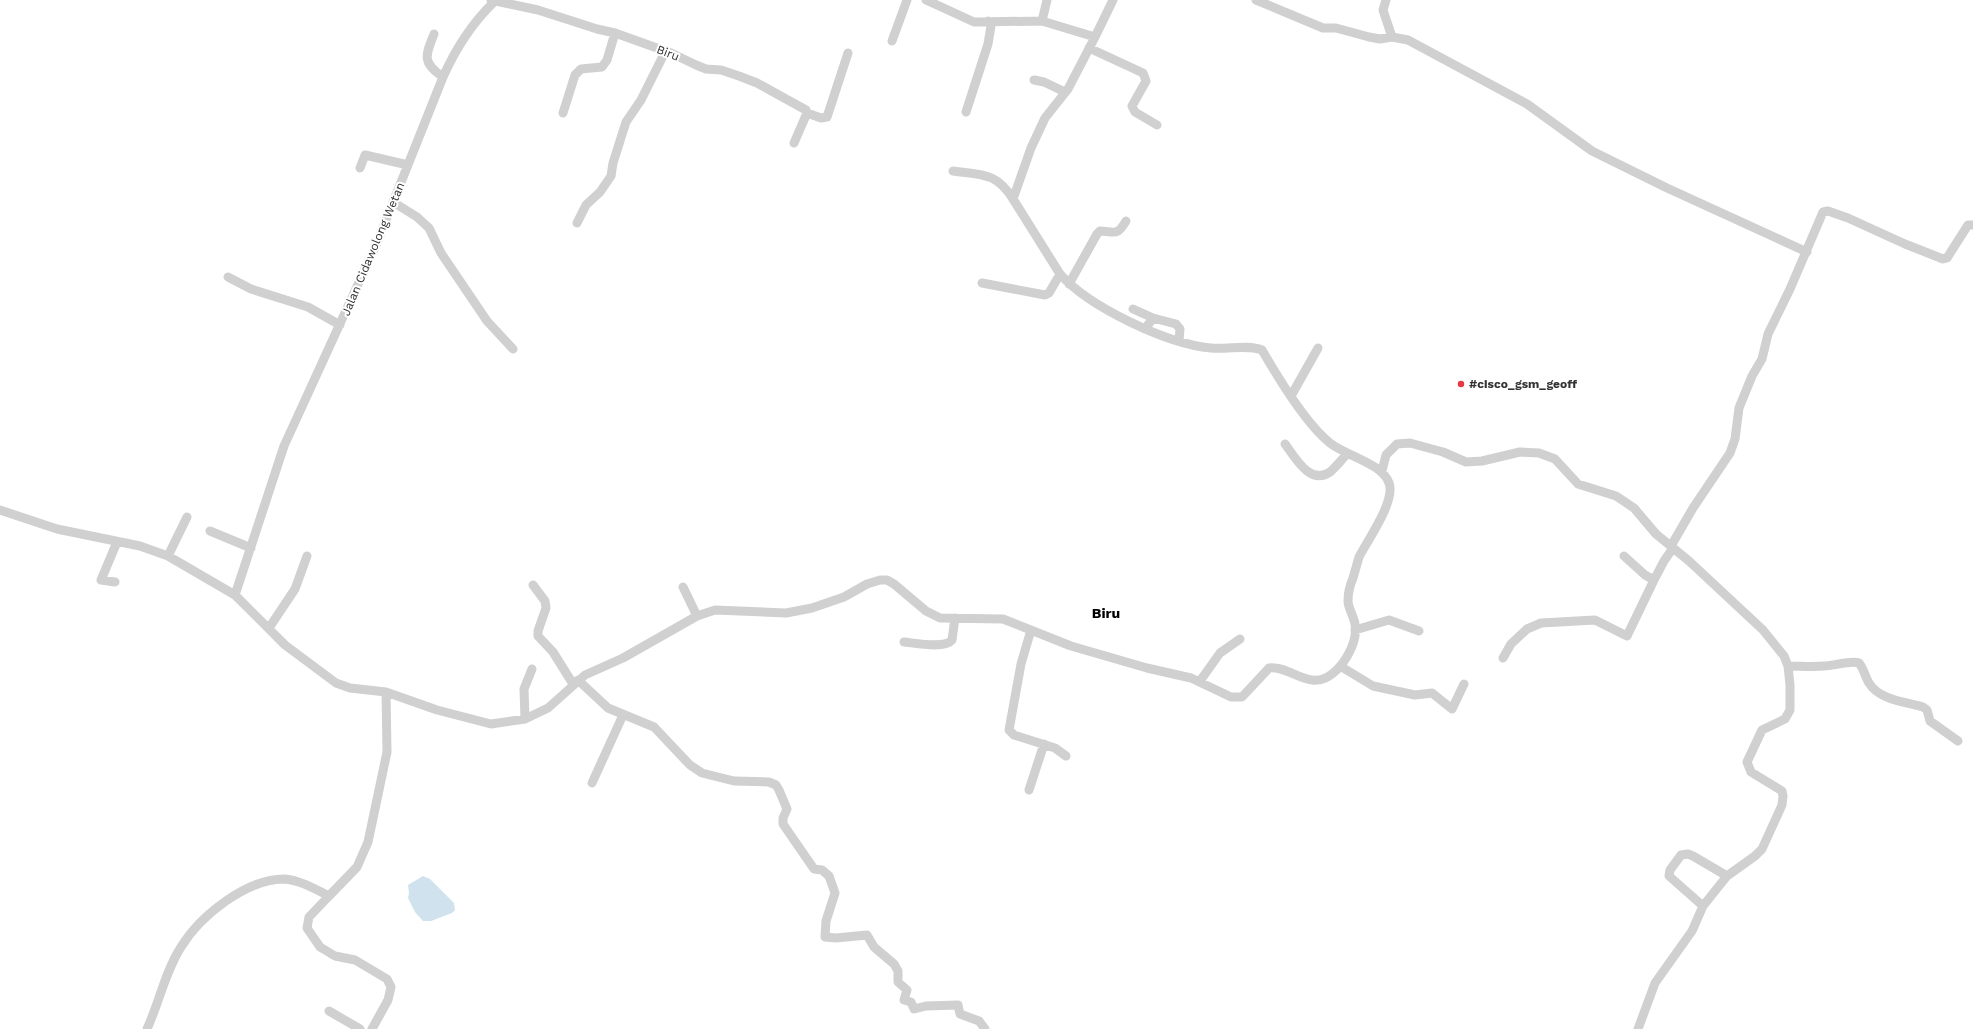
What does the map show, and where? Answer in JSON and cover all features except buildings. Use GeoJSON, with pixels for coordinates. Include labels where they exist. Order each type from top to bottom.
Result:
{"type":"FeatureCollection","features":[{"type":"Feature","properties":{"kind":"street"},"geometry":{"type":"LineString","coordinates":[[892,41],[907,0]]}},
{"type":"Feature","properties":{"kind":"street"},"geometry":{"type":"LineString","coordinates":[[926,0],[974,22],[1042,21],[1095,37]]}},
{"type":"Feature","properties":{"kind":"street"},"geometry":{"type":"LineString","coordinates":[[1042,21],[1047,0]]}},
{"type":"Feature","properties":{"kind":"street"},"geometry":{"type":"LineString","coordinates":[[1013,199],[1031,148],[1045,118],[1065,92],[1114,0]]}},
{"type":"Feature","properties":{"kind":"street"},"geometry":{"type":"LineString","coordinates":[[1256,0],[1323,28],[1336,28],[1376,38],[1392,37],[1408,40],[1526,104],[1592,151],[1667,188],[1806,252]]}},
{"type":"Feature","properties":{"kind":"street"},"geometry":{"type":"LineString","coordinates":[[1386,0],[1383,10],[1392,37]]}},
{"type":"Feature","properties":{"kind":"street","name":"Biru"},"geometry":{"type":"LineString","coordinates":[[492,1],[517,3],[597,29],[615,33],[696,65],[721,70],[757,83],[804,108],[806,113]]}},
{"type":"Feature","properties":{"kind":"street","name":"Jalan Cidawolong Wetan"},"geometry":{"type":"LineString","coordinates":[[251,548],[284,446],[376,245],[454,51],[492,1]]}},
{"type":"Feature","properties":{"kind":"street"},"geometry":{"type":"LineString","coordinates":[[966,112],[990,40],[991,26],[988,21]]}},
{"type":"Feature","properties":{"kind":"street"},"geometry":{"type":"LineString","coordinates":[[563,113],[575,75],[580,69],[602,67],[607,60],[615,33]]}},
{"type":"Feature","properties":{"kind":"street"},"geometry":{"type":"LineString","coordinates":[[434,34],[427,60],[430,67],[443,77]]}},
{"type":"Feature","properties":{"kind":"street"},"geometry":{"type":"LineString","coordinates":[[1089,48],[1143,73],[1146,81],[1132,106],[1135,112],[1157,125]]}},
{"type":"Feature","properties":{"kind":"street"},"geometry":{"type":"LineString","coordinates":[[576,223],[586,206],[600,192],[611,176],[613,163],[626,122],[641,100],[665,52]]}},
{"type":"Feature","properties":{"kind":"street"},"geometry":{"type":"LineString","coordinates":[[794,143],[806,113],[821,118],[828,117],[848,53]]}},
{"type":"Feature","properties":{"kind":"street"},"geometry":{"type":"LineString","coordinates":[[1034,80],[1044,82],[1065,92]]}},
{"type":"Feature","properties":{"kind":"street"},"geometry":{"type":"LineString","coordinates":[[360,168],[365,155],[408,165]]}},
{"type":"Feature","properties":{"kind":"street"},"geometry":{"type":"LineString","coordinates":[[0,510],[57,530],[140,546],[168,556],[236,595],[285,645],[336,683],[350,688],[386,692],[437,710],[491,724],[524,718],[548,708],[575,682],[585,675],[623,658],[697,616],[715,610],[761,613],[795,611],[812,608],[844,597],[867,584],[887,580],[932,615],[940,618],[997,617],[1078,648],[1147,668],[1200,681],[1231,698],[1242,697],[1269,668],[1281,669],[1306,680],[1316,680],[1330,676],[1340,666],[1351,647],[1355,630],[1347,603],[1349,588],[1360,557],[1377,527],[1388,497],[1390,484],[1382,471],[1337,448],[1324,438],[1291,396],[1260,349],[1211,348],[1179,340],[1129,323],[1069,284],[1060,274],[1005,187],[996,180],[982,175],[953,171]]}},
{"type":"Feature","properties":{"kind":"street"},"geometry":{"type":"LineString","coordinates":[[393,202],[417,217],[430,228],[441,253],[487,321],[513,349]]}},
{"type":"Feature","properties":{"kind":"street"},"geometry":{"type":"LineString","coordinates":[[1504,658],[1511,644],[1527,629],[1546,622],[1594,620],[1628,636],[1654,580],[1693,508],[1730,453],[1735,439],[1739,408],[1752,376],[1762,359],[1768,334],[1806,252],[1821,214],[1825,211],[1848,218],[1905,244],[1943,259],[1947,258],[1968,225],[1973,225]]}},
{"type":"Feature","properties":{"kind":"street"},"geometry":{"type":"LineString","coordinates":[[1069,284],[1097,234],[1100,231],[1118,232],[1126,221]]}},
{"type":"Feature","properties":{"kind":"street"},"geometry":{"type":"LineString","coordinates":[[982,283],[1046,295],[1049,293],[1060,274]]}},
{"type":"Feature","properties":{"kind":"street"},"geometry":{"type":"LineString","coordinates":[[228,277],[251,289],[308,308],[340,325]]}},
{"type":"Feature","properties":{"kind":"street"},"geometry":{"type":"LineString","coordinates":[[1133,308],[1153,318],[1179,326],[1179,340]]}},
{"type":"Feature","properties":{"kind":"street"},"geometry":{"type":"LineString","coordinates":[[1145,329],[1153,318]]}},
{"type":"Feature","properties":{"kind":"street"},"geometry":{"type":"LineString","coordinates":[[1291,396],[1318,348]]}},
{"type":"Feature","properties":{"kind":"street"},"geometry":{"type":"LineString","coordinates":[[1382,471],[1386,455],[1397,444],[1410,443],[1443,452],[1466,462],[1482,461],[1520,452],[1539,452],[1555,459],[1578,484],[1616,496],[1634,508],[1656,534],[1763,630],[1777,645],[1784,656],[1788,666],[1791,702],[1788,715],[1782,721],[1762,730],[1747,762],[1751,772],[1782,791],[1782,805],[1762,849],[1727,876],[1702,906],[1692,932],[1655,983],[1638,1029]]}},
{"type":"Feature","properties":{"kind":"street"},"geometry":{"type":"LineString","coordinates":[[1285,444],[1302,468],[1315,475],[1329,472],[1348,454]]}},
{"type":"Feature","properties":{"kind":"street"},"geometry":{"type":"LineString","coordinates":[[168,556],[187,517]]}},
{"type":"Feature","properties":{"kind":"street"},"geometry":{"type":"LineString","coordinates":[[210,531],[251,548],[236,595]]}},
{"type":"Feature","properties":{"kind":"street"},"geometry":{"type":"LineString","coordinates":[[115,582],[101,580],[117,542]]}},
{"type":"Feature","properties":{"kind":"street"},"geometry":{"type":"LineString","coordinates":[[269,628],[295,589],[307,556]]}},
{"type":"Feature","properties":{"kind":"street"},"geometry":{"type":"LineString","coordinates":[[1624,556],[1645,575],[1654,580]]}},
{"type":"Feature","properties":{"kind":"street"},"geometry":{"type":"LineString","coordinates":[[533,585],[546,601],[546,608],[538,631],[538,636],[553,652],[575,682],[608,708],[654,727],[690,765],[702,773],[734,780],[770,782],[776,785],[786,809],[783,824],[814,869],[822,870],[828,876],[835,893],[826,921],[825,937],[836,938],[867,935],[870,943],[894,964],[898,972],[898,982],[907,990],[904,1000],[911,1002],[914,1009],[926,1006],[958,1005],[960,1014],[979,1021],[985,1029]]}},
{"type":"Feature","properties":{"kind":"street"},"geometry":{"type":"LineString","coordinates":[[683,587],[697,616]]}},
{"type":"Feature","properties":{"kind":"street"},"geometry":{"type":"LineString","coordinates":[[904,642],[941,645],[949,643],[952,640],[955,618]]}},
{"type":"Feature","properties":{"kind":"street"},"geometry":{"type":"LineString","coordinates":[[1355,630],[1389,620],[1419,631]]}},
{"type":"Feature","properties":{"kind":"street"},"geometry":{"type":"LineString","coordinates":[[1031,630],[1021,664],[1009,728],[1014,735],[1055,748],[1066,756]]}},
{"type":"Feature","properties":{"kind":"street"},"geometry":{"type":"LineString","coordinates":[[1200,681],[1220,654],[1240,639]]}},
{"type":"Feature","properties":{"kind":"street"},"geometry":{"type":"LineString","coordinates":[[1788,666],[1822,667],[1842,665],[1853,662],[1859,663],[1869,684],[1877,692],[1884,696],[1923,706],[1927,710],[1930,721],[1958,741]]}},
{"type":"Feature","properties":{"kind":"street"},"geometry":{"type":"LineString","coordinates":[[1340,666],[1373,686],[1415,695],[1432,693],[1449,708],[1453,707],[1464,684]]}},
{"type":"Feature","properties":{"kind":"street"},"geometry":{"type":"LineString","coordinates":[[524,718],[524,689],[532,669]]}},
{"type":"Feature","properties":{"kind":"street"},"geometry":{"type":"LineString","coordinates":[[372,1029],[388,1000],[391,987],[387,979],[355,960],[328,952],[320,947],[307,928],[309,917],[357,867],[368,842],[387,752],[386,692]]}},
{"type":"Feature","properties":{"kind":"street"},"geometry":{"type":"LineString","coordinates":[[592,783],[623,714]]}},
{"type":"Feature","properties":{"kind":"street"},"geometry":{"type":"LineString","coordinates":[[1029,790],[1044,744]]}},
{"type":"Feature","properties":{"kind":"street"},"geometry":{"type":"LineString","coordinates":[[1702,906],[1669,876],[1670,870],[1682,855],[1688,854],[1693,856],[1727,876]]}},
{"type":"Feature","properties":{"kind":"street"},"geometry":{"type":"LineString","coordinates":[[147,1029],[180,948],[202,922],[222,904],[250,887],[267,881],[285,879],[301,882],[329,896]]}},
{"type":"Feature","properties":{"kind":"street"},"geometry":{"type":"LineString","coordinates":[[329,1011],[360,1029]]}},
{"type":"Feature","properties":{"kind":"water"},"geometry":{"type":"Polygon","coordinates":[[[423,876],[430,879],[454,903],[455,910],[452,913],[431,921],[423,921],[415,912],[408,898],[408,885],[423,876]]]}},
{"type":"Feature","properties":{"kind":"place","name":"#cisco_gsm_geoff"},"geometry":{"type":"Point","coordinates":[1461,384]}},
{"type":"Feature","properties":{"kind":"district","name":"Biru"},"geometry":{"type":"Point","coordinates":[1106,613]}}]}
